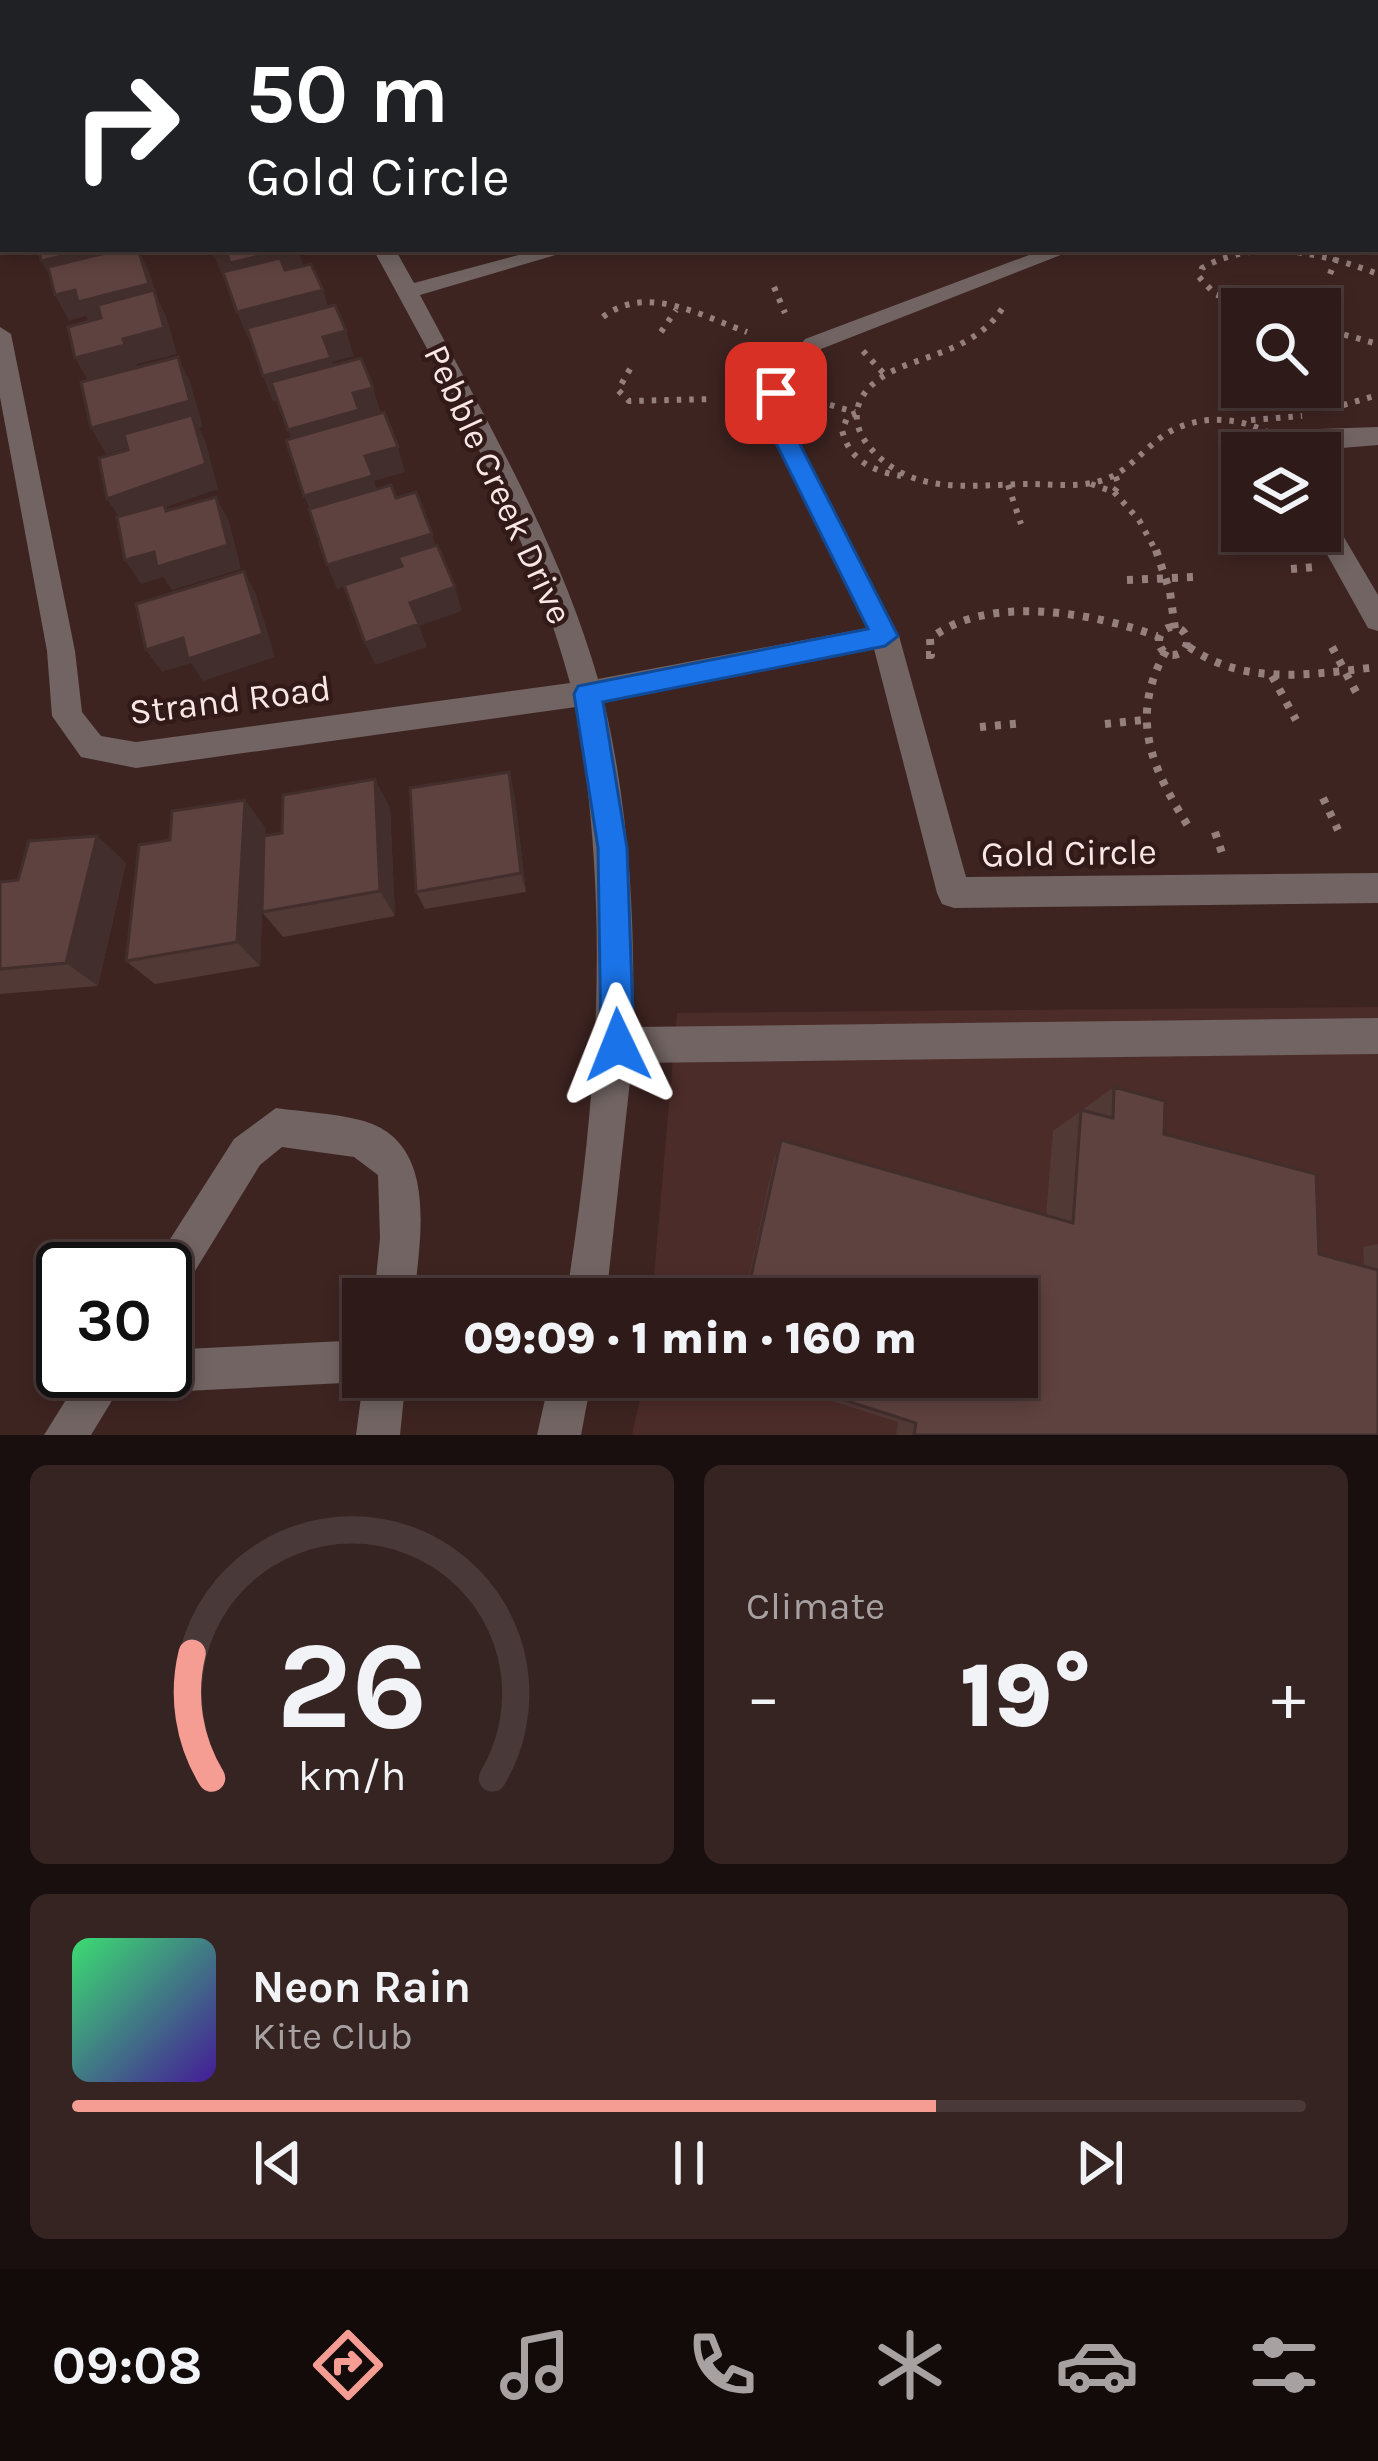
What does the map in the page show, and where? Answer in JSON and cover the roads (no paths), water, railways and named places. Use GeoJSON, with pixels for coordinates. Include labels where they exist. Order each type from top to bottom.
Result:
{"type":"FeatureCollection","features":[{"type":"Feature","properties":{"kind":"street","name":"Pebble Creek Drive"},"geometry":{"type":"LineString","coordinates":[[386,252],[539,554],[588,694],[612,848],[618,1045],[607,1170],[589,1278]]}},
{"type":"Feature","properties":{"kind":"street"},"geometry":{"type":"LineString","coordinates":[[407,292],[554,252]]}},
{"type":"Feature","properties":{"kind":"street","name":"Gold Circle"},"geometry":{"type":"LineString","coordinates":[[1057,252],[813,344],[778,389],[776,421],[885,636],[954,892],[1378,888]]}},
{"type":"Feature","properties":{"kind":"street","name":"Strand Road"},"geometry":{"type":"LineString","coordinates":[[0,334],[57,629],[67,716],[92,748],[136,755],[588,694]]}},
{"type":"Feature","properties":{"kind":"street"},"geometry":{"type":"LineString","coordinates":[[1341,437],[1378,436]]}},
{"type":"Feature","properties":{"kind":"street"},"geometry":{"type":"LineString","coordinates":[[1339,552],[1378,620]]}},
{"type":"Feature","properties":{"kind":"street"},"geometry":{"type":"LineString","coordinates":[[588,694],[885,636]]}},
{"type":"Feature","properties":{"kind":"street"},"geometry":{"type":"LineString","coordinates":[[618,1045],[1378,1036]]}},
{"type":"Feature","properties":{"kind":"street"},"geometry":{"type":"LineString","coordinates":[[190,1242],[248,1151],[276,1127],[362,1139],[397,1166],[400,1238],[396,1278]]}},
{"type":"Feature","properties":{"kind":"street"},"geometry":{"type":"LineString","coordinates":[[192,1369],[342,1362]]}},
{"type":"Feature","properties":{"kind":"street"},"geometry":{"type":"LineString","coordinates":[[66,1435],[91,1398]]}},
{"type":"Feature","properties":{"kind":"street"},"geometry":{"type":"LineString","coordinates":[[377,1435],[383,1398]]}},
{"type":"Feature","properties":{"kind":"street"},"geometry":{"type":"LineString","coordinates":[[559,1435],[567,1398]]}}]}
